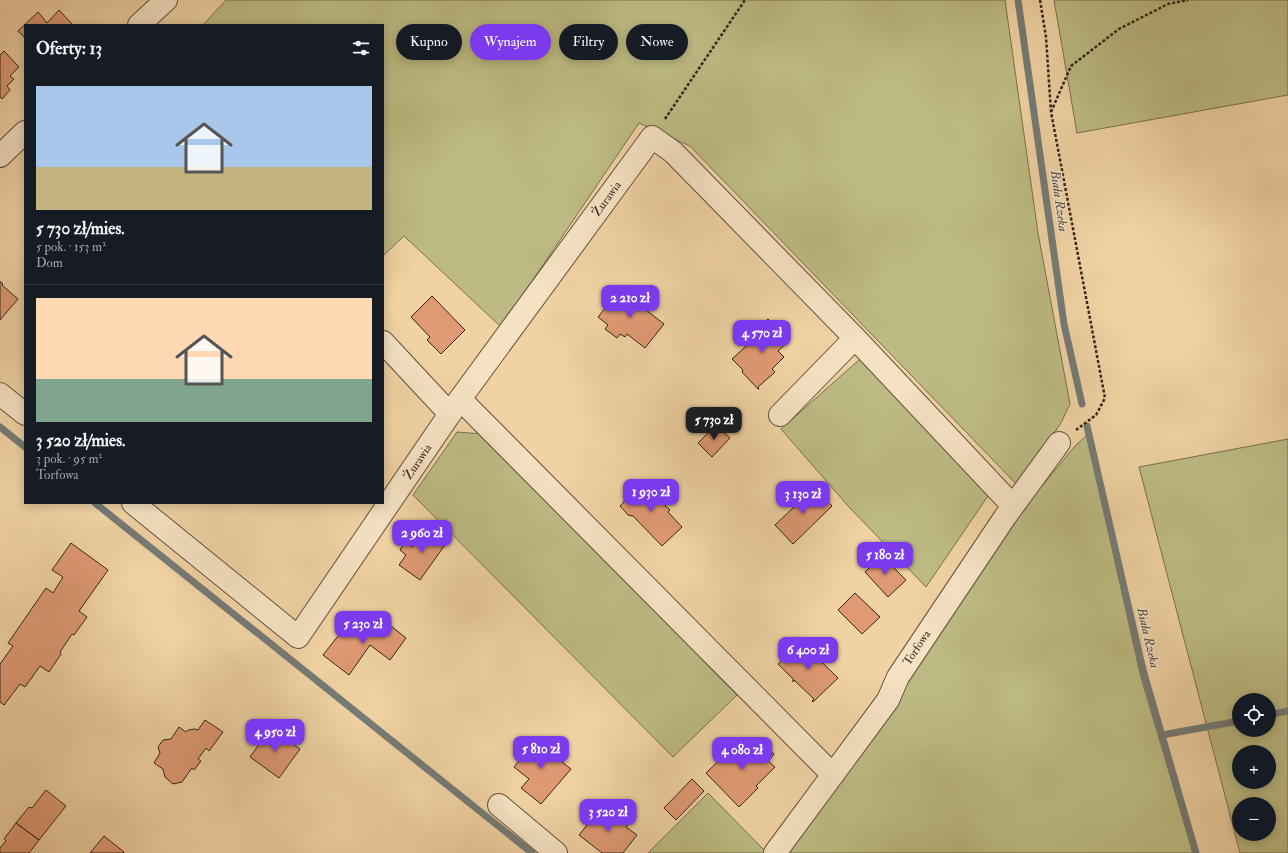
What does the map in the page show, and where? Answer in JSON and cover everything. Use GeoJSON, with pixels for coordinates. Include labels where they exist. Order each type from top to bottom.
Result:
{"type":"FeatureCollection","features":[{"type":"Feature","properties":{"kind":"street"},"geometry":{"type":"LineString","coordinates":[[140,24],[166,0]]}},
{"type":"Feature","properties":{"kind":"street"},"geometry":{"type":"LineString","coordinates":[[0,156],[24,133]]}},
{"type":"Feature","properties":{"kind":"street"},"geometry":{"type":"LineString","coordinates":[[652,138],[673,152],[855,338],[1013,506]]}},
{"type":"Feature","properties":{"kind":"street","name":"Żurawia"},"geometry":{"type":"LineString","coordinates":[[134,504],[298,637],[455,407],[652,138]]}},
{"type":"Feature","properties":{"kind":"street"},"geometry":{"type":"LineString","coordinates":[[780,415],[855,338]]}},
{"type":"Feature","properties":{"kind":"street"},"geometry":{"type":"LineString","coordinates":[[384,343],[455,407],[832,775]]}},
{"type":"Feature","properties":{"kind":"street"},"geometry":{"type":"LineString","coordinates":[[0,394],[24,413]]}},
{"type":"Feature","properties":{"kind":"street","name":"Torfowa"},"geometry":{"type":"LineString","coordinates":[[775,853],[888,700],[898,677],[1013,506],[1059,443]]}},
{"type":"Feature","properties":{"kind":"street"},"geometry":{"type":"LineString","coordinates":[[499,805],[556,853]]}},
{"type":"Feature","properties":{"kind":"path"},"geometry":{"type":"LineString","coordinates":[[652,138],[745,0]]}},
{"type":"Feature","properties":{"kind":"path"},"geometry":{"type":"LineString","coordinates":[[1040,0],[1046,37],[1051,112],[1105,398],[1096,415],[1059,443]]}},
{"type":"Feature","properties":{"kind":"path"},"geometry":{"type":"LineString","coordinates":[[1051,112],[1070,66],[1119,29],[1168,4],[1188,0]]}},
{"type":"Feature","properties":{"kind":"shaded area"},"geometry":{"type":"Polygon","coordinates":[[[226,0],[1005,0],[1038,233],[1070,404],[1061,423],[1018,486],[690,146],[639,123],[501,327],[404,236],[384,255],[384,24],[204,24],[226,0]]]}},
{"type":"Feature","properties":{"kind":"shaded area"},"geometry":{"type":"Polygon","coordinates":[[[1054,0],[1288,0],[1288,95],[1077,133],[1054,0]]]}},
{"type":"Feature","properties":{"kind":"shaded area"},"geometry":{"type":"Polygon","coordinates":[[[860,359],[990,493],[926,587],[849,507],[781,429],[860,359]]]}},
{"type":"Feature","properties":{"kind":"shaded area"},"geometry":{"type":"Polygon","coordinates":[[[457,432],[483,434],[737,695],[673,757],[413,495],[457,432]]]}},
{"type":"Feature","properties":{"kind":"shaded area"},"geometry":{"type":"Polygon","coordinates":[[[1087,435],[1140,674],[1193,853],[786,853],[1032,498],[1075,446],[1087,435]]]}},
{"type":"Feature","properties":{"kind":"shaded area"},"geometry":{"type":"Polygon","coordinates":[[[1288,439],[1288,853],[1240,853],[1237,841],[1276,841],[1276,797],[1232,797],[1232,822],[1139,467],[1288,439]]]}},
{"type":"Feature","properties":{"kind":"shaded area"},"geometry":{"type":"Polygon","coordinates":[[[708,793],[766,852],[765,853],[648,853],[708,793]]]}},
{"type":"Feature","properties":{"kind":"building"},"geometry":{"type":"Polygon","coordinates":[[[59,10],[72,24],[25,24],[38,12],[47,23],[59,10]]]}},
{"type":"Feature","properties":{"kind":"building"},"geometry":{"type":"Polygon","coordinates":[[[24,25],[24,37],[18,31],[24,25]]]}},
{"type":"Feature","properties":{"kind":"building"},"geometry":{"type":"Polygon","coordinates":[[[4,51],[19,67],[10,76],[14,79],[7,86],[10,90],[2,99],[0,97],[0,55],[4,51]]]}},
{"type":"Feature","properties":{"kind":"building"},"geometry":{"type":"Polygon","coordinates":[[[0,281],[3,284],[2,285],[18,299],[0,320],[0,281]]]}},
{"type":"Feature","properties":{"kind":"building"},"geometry":{"type":"Polygon","coordinates":[[[621,288],[647,307],[646,310],[664,324],[645,348],[627,334],[625,337],[620,334],[617,338],[605,329],[608,325],[598,317],[621,288]]]}},
{"type":"Feature","properties":{"kind":"building"},"geometry":{"type":"Polygon","coordinates":[[[432,296],[465,330],[441,354],[427,340],[430,337],[411,317],[432,296]]]}},
{"type":"Feature","properties":{"kind":"building"},"geometry":{"type":"Polygon","coordinates":[[[768,319],[790,340],[778,351],[784,357],[772,369],[775,372],[758,387],[758,389],[732,359],[753,340],[749,336],[768,319]]]}},
{"type":"Feature","properties":{"kind":"building"},"geometry":{"type":"Polygon","coordinates":[[[716,425],[730,438],[712,457],[698,443],[716,425]]]}},
{"type":"Feature","properties":{"kind":"building"},"geometry":{"type":"Polygon","coordinates":[[[643,483],[666,505],[665,506],[670,510],[668,512],[682,527],[662,546],[633,516],[628,515],[620,506],[624,502],[626,492],[633,487],[638,488],[643,483]]]}},
{"type":"Feature","properties":{"kind":"building"},"geometry":{"type":"Polygon","coordinates":[[[814,487],[832,506],[793,544],[775,525],[794,507],[792,504],[802,495],[804,497],[814,487]]]}},
{"type":"Feature","properties":{"kind":"building"},"geometry":{"type":"Polygon","coordinates":[[[429,530],[447,542],[420,580],[399,565],[406,555],[400,550],[405,542],[412,547],[419,537],[422,539],[429,530]]]}},
{"type":"Feature","properties":{"kind":"building"},"geometry":{"type":"Polygon","coordinates":[[[71,543],[108,570],[79,611],[87,617],[74,635],[72,634],[49,672],[40,666],[25,687],[20,684],[4,705],[0,702],[0,664],[13,646],[8,643],[46,588],[53,593],[63,577],[52,570],[71,543]]]}},
{"type":"Feature","properties":{"kind":"building"},"geometry":{"type":"Polygon","coordinates":[[[882,556],[906,580],[888,597],[865,572],[882,556]]]}},
{"type":"Feature","properties":{"kind":"building"},"geometry":{"type":"Polygon","coordinates":[[[855,593],[880,617],[862,634],[838,610],[855,593]]]}},
{"type":"Feature","properties":{"kind":"building"},"geometry":{"type":"Polygon","coordinates":[[[381,618],[406,638],[390,660],[370,645],[349,675],[323,655],[346,626],[364,640],[381,618]]]}},
{"type":"Feature","properties":{"kind":"building"},"geometry":{"type":"Polygon","coordinates":[[[801,642],[838,678],[813,702],[812,701],[814,699],[794,680],[793,682],[793,679],[778,664],[801,642]]]}},
{"type":"Feature","properties":{"kind":"building"},"geometry":{"type":"Polygon","coordinates":[[[205,720],[223,732],[209,751],[206,748],[198,759],[201,761],[194,770],[192,768],[182,782],[173,784],[165,777],[163,769],[154,763],[160,753],[158,747],[163,740],[171,739],[179,727],[186,732],[188,730],[198,730],[205,720]]]}},
{"type":"Feature","properties":{"kind":"building"},"geometry":{"type":"Polygon","coordinates":[[[271,728],[300,749],[279,778],[250,757],[271,728]]]}},
{"type":"Feature","properties":{"kind":"building"},"geometry":{"type":"Polygon","coordinates":[[[534,739],[545,748],[547,745],[565,760],[562,762],[571,769],[541,804],[521,788],[529,779],[514,767],[534,739]]]}},
{"type":"Feature","properties":{"kind":"building"},"geometry":{"type":"Polygon","coordinates":[[[759,739],[774,754],[768,761],[775,767],[756,786],[758,788],[739,807],[706,773],[736,744],[745,753],[759,739]]]}},
{"type":"Feature","properties":{"kind":"building"},"geometry":{"type":"Polygon","coordinates":[[[692,779],[704,791],[676,820],[664,808],[692,779]]]}},
{"type":"Feature","properties":{"kind":"building"},"geometry":{"type":"Polygon","coordinates":[[[46,790],[66,806],[39,840],[16,823],[29,807],[32,808],[46,790]]]}},
{"type":"Feature","properties":{"kind":"building"},"geometry":{"type":"Polygon","coordinates":[[[602,807],[613,816],[616,813],[629,823],[626,827],[637,835],[623,853],[602,853],[579,835],[587,825],[587,821],[590,816],[595,816],[602,807]]]}},
{"type":"Feature","properties":{"kind":"building"},"geometry":{"type":"Polygon","coordinates":[[[16,823],[39,840],[29,853],[0,853],[0,848],[6,841],[4,839],[16,823]]]}},
{"type":"Feature","properties":{"kind":"building"},"geometry":{"type":"Polygon","coordinates":[[[104,836],[124,852],[90,853],[104,836]]]}},
{"type":"Feature","properties":{"kind":"waterway","name":"Biała Rzeka"},"geometry":{"type":"LineString","coordinates":[[1018,0],[1064,324],[1082,404]]}},
{"type":"Feature","properties":{"kind":"waterway","name":"Biała Rzeka"},"geometry":{"type":"LineString","coordinates":[[1087,426],[1143,670],[1196,853]]}},
{"type":"Feature","properties":{"kind":"waterway"},"geometry":{"type":"LineString","coordinates":[[0,427],[24,446]]}},
{"type":"Feature","properties":{"kind":"waterway"},"geometry":{"type":"LineString","coordinates":[[96,504],[532,853]]}},
{"type":"Feature","properties":{"kind":"waterway"},"geometry":{"type":"LineString","coordinates":[[1276,714],[1288,711]]}},
{"type":"Feature","properties":{"kind":"waterway"},"geometry":{"type":"LineString","coordinates":[[1162,735],[1232,722]]}}]}
